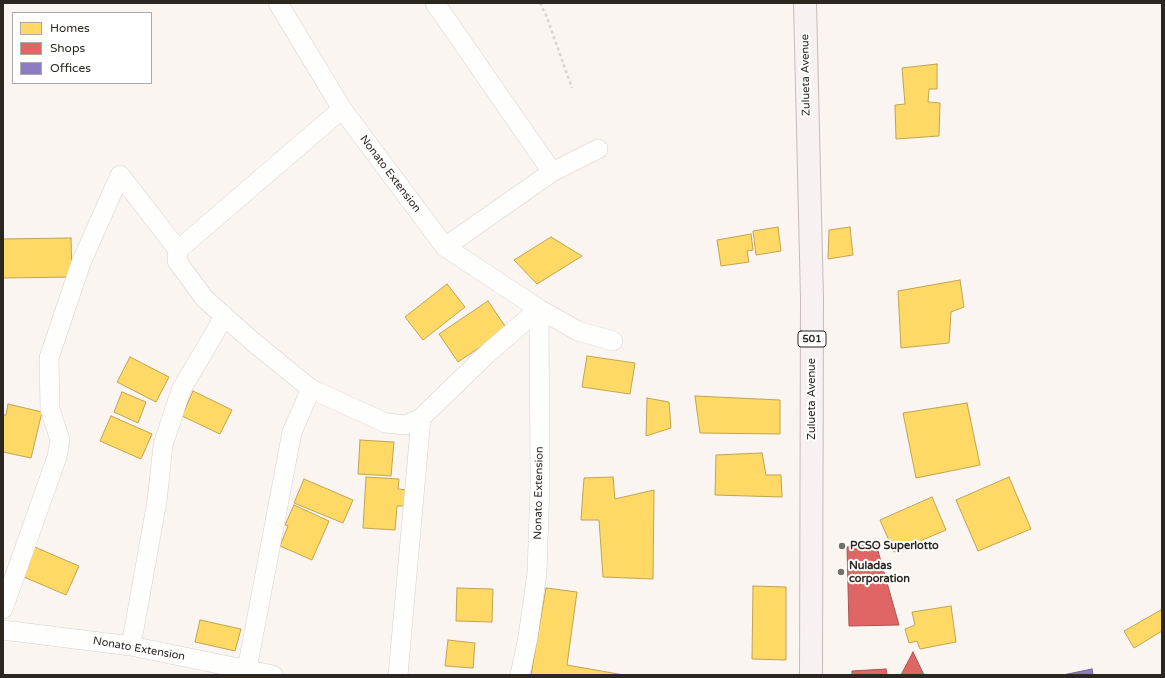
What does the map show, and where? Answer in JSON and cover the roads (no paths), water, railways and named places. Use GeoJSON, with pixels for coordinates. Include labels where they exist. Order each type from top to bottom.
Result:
{"type":"FeatureCollection","features":[{"type":"Feature","properties":{"kind":"main road","name":"Zulueta Avenue"},"geometry":{"type":"LineString","coordinates":[[805,3],[812,299],[810,675]]}},
{"type":"Feature","properties":{"kind":"street","name":"Nonato Extension"},"geometry":{"type":"LineString","coordinates":[[278,3],[342,109],[445,247],[539,309],[578,331],[613,341]]}},
{"type":"Feature","properties":{"kind":"street"},"geometry":{"type":"LineString","coordinates":[[435,3],[552,172]]}},
{"type":"Feature","properties":{"kind":"street"},"geometry":{"type":"LineString","coordinates":[[178,250],[342,109]]}},
{"type":"Feature","properties":{"kind":"street"},"geometry":{"type":"LineString","coordinates":[[445,247],[552,172],[598,149]]}},
{"type":"Feature","properties":{"kind":"street"},"geometry":{"type":"LineString","coordinates":[[3,609],[57,457],[60,440],[50,409],[49,358],[81,263],[120,175],[178,250],[177,262],[204,298],[224,317],[284,368],[311,388],[386,424],[406,425],[422,418],[487,354],[539,309]]}},
{"type":"Feature","properties":{"kind":"street","name":"Nonato Extension"},"geometry":{"type":"LineString","coordinates":[[520,675],[528,637],[537,573],[540,483],[539,309]]}},
{"type":"Feature","properties":{"kind":"street"},"geometry":{"type":"LineString","coordinates":[[131,646],[157,501],[163,445],[180,390],[224,317]]}},
{"type":"Feature","properties":{"kind":"street"},"geometry":{"type":"LineString","coordinates":[[247,669],[292,432],[311,388]]}},
{"type":"Feature","properties":{"kind":"street"},"geometry":{"type":"LineString","coordinates":[[398,675],[422,418]]}},
{"type":"Feature","properties":{"kind":"street","name":"Nonato Extension"},"geometry":{"type":"LineString","coordinates":[[3,630],[131,646],[273,675]]}},
{"type":"Feature","properties":{"kind":"place","name":"PCSO Superlotto"},"geometry":{"type":"Point","coordinates":[842,546]}},
{"type":"Feature","properties":{"kind":"place","name":"Nuladas corporation"},"geometry":{"type":"Point","coordinates":[841,572]}}]}
